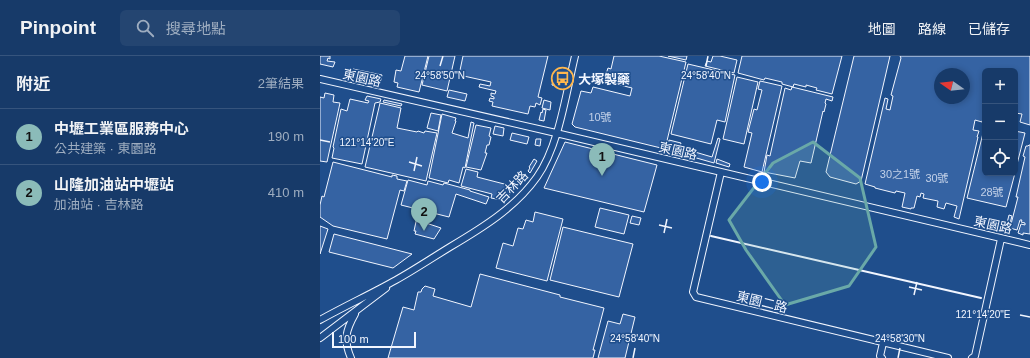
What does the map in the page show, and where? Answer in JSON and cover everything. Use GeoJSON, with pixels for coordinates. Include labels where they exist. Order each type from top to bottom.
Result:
{"type":"FeatureCollection","features":[{"type":"Feature","properties":{"kind":"street","name":"吉林路"},"geometry":{"type":"LineString","coordinates":[[336,311],[396,280],[509,209],[537,177],[548,157],[556,133],[575,56]]}},
{"type":"Feature","properties":{"kind":"street","name":"東園路"},"geometry":{"type":"LineString","coordinates":[[320,79],[1030,245]]}},
{"type":"Feature","properties":{"kind":"street","name":"東園二路"},"geometry":{"type":"LineString","coordinates":[[721,172],[693,292],[696,297],[948,358]]}},
{"type":"Feature","properties":{"kind":"street"},"geometry":{"type":"LineString","coordinates":[[972,358],[975,356],[1001,239]]}},
{"type":"Feature","properties":{"kind":"street","name":"吉林路"},"geometry":{"type":"LineString","coordinates":[[320,338],[396,280]]}},
{"type":"Feature","properties":{"kind":"street"},"geometry":{"type":"LineString","coordinates":[[320,314],[336,311]]}},
{"type":"Feature","properties":{"kind":"street"},"geometry":{"type":"LineString","coordinates":[[320,320],[336,311]]}},
{"type":"Feature","properties":{"kind":"street"},"geometry":{"type":"LineString","coordinates":[[352,358],[346,339],[346,332],[357,311]]}},
{"type":"Feature","properties":{"kind":"street"},"geometry":{"type":"LineString","coordinates":[[882,358],[880,356],[883,343]]}},
{"type":"Feature","properties":{"kind":"highlighted area"},"geometry":{"type":"Polygon","coordinates":[[[813,142],[860,178],[876,247],[849,286],[785,305],[746,250],[729,220],[773,163],[813,142]]]}},
{"type":"Feature","properties":{"kind":"building"},"geometry":{"type":"Polygon","coordinates":[[[320,56],[330,56],[330,59],[328,58],[327,61],[335,62],[333,67],[320,64],[320,56]]]}},
{"type":"Feature","properties":{"kind":"building"},"geometry":{"type":"Polygon","coordinates":[[[405,56],[428,56],[419,92],[397,87],[398,83],[394,82],[396,70],[401,71],[405,56]]]}},
{"type":"Feature","properties":{"kind":"building"},"geometry":{"type":"Polygon","coordinates":[[[429,56],[455,56],[447,91],[422,85],[429,56]]]}},
{"type":"Feature","properties":{"kind":"building"},"geometry":{"type":"Polygon","coordinates":[[[463,56],[548,56],[538,97],[542,98],[540,105],[536,103],[535,107],[530,106],[528,114],[492,106],[493,102],[489,101],[490,98],[494,99],[494,97],[491,96],[491,93],[495,94],[496,91],[479,87],[480,84],[490,86],[491,82],[459,75],[463,56]]]}},
{"type":"Feature","properties":{"kind":"building"},"geometry":{"type":"Polygon","coordinates":[[[614,56],[659,56],[686,62],[665,149],[575,127],[572,124],[581,91],[591,93],[593,87],[630,96],[632,88],[608,82],[609,74],[606,74],[608,68],[611,69],[614,56]]]}},
{"type":"Feature","properties":{"kind":"building"},"geometry":{"type":"Polygon","coordinates":[[[668,56],[687,56],[686,60],[668,56]]]}},
{"type":"Feature","properties":{"kind":"building"},"geometry":{"type":"Polygon","coordinates":[[[713,56],[737,60],[734,73],[705,66],[707,61],[711,62],[713,56]]]}},
{"type":"Feature","properties":{"kind":"building"},"geometry":{"type":"Polygon","coordinates":[[[742,56],[842,56],[832,94],[816,90],[817,88],[806,85],[806,87],[794,84],[793,87],[782,84],[782,82],[765,78],[764,80],[738,73],[742,56]]]}},
{"type":"Feature","properties":{"kind":"building"},"geometry":{"type":"Polygon","coordinates":[[[854,56],[890,56],[861,181],[856,184],[830,177],[826,172],[854,56]]]}},
{"type":"Feature","properties":{"kind":"building"},"geometry":{"type":"Polygon","coordinates":[[[900,56],[1030,56],[1030,125],[1020,122],[1022,114],[1018,113],[1018,68],[982,68],[982,122],[975,120],[973,130],[979,131],[959,219],[954,217],[957,206],[946,203],[944,209],[937,207],[938,201],[923,198],[924,194],[921,193],[920,197],[917,196],[914,208],[911,209],[902,207],[905,193],[896,191],[895,193],[865,184],[885,98],[888,99],[886,109],[890,110],[893,96],[891,95],[901,58],[900,56]]]}},
{"type":"Feature","properties":{"kind":"building"},"geometry":{"type":"Polygon","coordinates":[[[688,64],[735,75],[725,122],[717,120],[711,144],[671,134],[688,64]]]}},
{"type":"Feature","properties":{"kind":"building"},"geometry":{"type":"Polygon","coordinates":[[[353,69],[382,75],[380,83],[351,77],[353,69]]]}},
{"type":"Feature","properties":{"kind":"building"},"geometry":{"type":"Polygon","coordinates":[[[554,75],[558,76],[556,86],[552,85],[554,75]]]}},
{"type":"Feature","properties":{"kind":"building"},"geometry":{"type":"Polygon","coordinates":[[[737,77],[758,82],[744,144],[723,139],[737,77]]]}},
{"type":"Feature","properties":{"kind":"building"},"geometry":{"type":"Polygon","coordinates":[[[760,81],[782,86],[762,172],[744,167],[752,133],[748,132],[754,109],[757,110],[762,90],[758,89],[760,81]]]}},
{"type":"Feature","properties":{"kind":"building"},"geometry":{"type":"Polygon","coordinates":[[[792,87],[833,97],[832,101],[826,99],[811,163],[800,161],[795,178],[764,172],[767,155],[770,156],[785,88],[791,90],[792,87]]]}},
{"type":"Feature","properties":{"kind":"building"},"geometry":{"type":"Polygon","coordinates":[[[449,90],[467,94],[465,101],[447,97],[449,90]]]}},
{"type":"Feature","properties":{"kind":"building"},"geometry":{"type":"Polygon","coordinates":[[[325,93],[334,95],[333,102],[340,103],[327,162],[320,161],[320,97],[324,98],[325,93]]]}},
{"type":"Feature","properties":{"kind":"building"},"geometry":{"type":"Polygon","coordinates":[[[367,96],[381,99],[380,102],[375,103],[362,164],[332,158],[341,109],[347,111],[350,99],[368,103],[369,101],[365,100],[367,96]]]}},
{"type":"Feature","properties":{"kind":"building"},"geometry":{"type":"Polygon","coordinates":[[[384,100],[402,104],[401,106],[383,102],[384,100]]]}},
{"type":"Feature","properties":{"kind":"building"},"geometry":{"type":"Polygon","coordinates":[[[544,100],[551,102],[550,110],[542,108],[544,100]]]}},
{"type":"Feature","properties":{"kind":"building"},"geometry":{"type":"Polygon","coordinates":[[[380,103],[401,108],[397,128],[424,133],[425,131],[437,133],[426,181],[365,167],[380,103]]]}},
{"type":"Feature","properties":{"kind":"building"},"geometry":{"type":"Polygon","coordinates":[[[543,109],[546,110],[544,121],[539,120],[543,109]]]}},
{"type":"Feature","properties":{"kind":"building"},"geometry":{"type":"Polygon","coordinates":[[[431,113],[441,115],[438,131],[427,128],[431,113]]]}},
{"type":"Feature","properties":{"kind":"building"},"geometry":{"type":"Polygon","coordinates":[[[442,114],[456,118],[452,133],[468,138],[471,122],[474,123],[465,168],[463,167],[459,183],[449,180],[448,183],[429,178],[442,114]]]}},
{"type":"Feature","properties":{"kind":"building"},"geometry":{"type":"Polygon","coordinates":[[[476,125],[491,128],[489,136],[491,137],[489,145],[487,145],[485,153],[487,153],[481,170],[466,167],[476,125]]]}},
{"type":"Feature","properties":{"kind":"building"},"geometry":{"type":"Polygon","coordinates":[[[495,126],[504,128],[503,136],[493,134],[495,126]]]}},
{"type":"Feature","properties":{"kind":"building"},"geometry":{"type":"Polygon","coordinates":[[[1018,132],[1025,133],[1018,160],[1018,132]]]}},
{"type":"Feature","properties":{"kind":"building"},"geometry":{"type":"Polygon","coordinates":[[[512,133],[529,137],[527,144],[510,140],[512,133]]]}},
{"type":"Feature","properties":{"kind":"building"},"geometry":{"type":"Polygon","coordinates":[[[982,137],[982,176],[1014,176],[1006,207],[967,198],[982,137]]]}},
{"type":"Feature","properties":{"kind":"building"},"geometry":{"type":"Polygon","coordinates":[[[718,138],[720,139],[714,163],[693,157],[695,152],[712,157],[718,138]]]}},
{"type":"Feature","properties":{"kind":"building"},"geometry":{"type":"Polygon","coordinates":[[[536,139],[541,139],[540,146],[535,145],[536,139]]]}},
{"type":"Feature","properties":{"kind":"building"},"geometry":{"type":"Polygon","coordinates":[[[669,140],[681,143],[678,153],[667,150],[669,140]]]}},
{"type":"Feature","properties":{"kind":"building"},"geometry":{"type":"Polygon","coordinates":[[[565,142],[657,165],[644,212],[544,188],[565,142]]]}},
{"type":"Feature","properties":{"kind":"building"},"geometry":{"type":"Polygon","coordinates":[[[1029,145],[1030,234],[1023,233],[1023,235],[1018,233],[1021,224],[1025,225],[1025,223],[1021,222],[1022,220],[1020,220],[1017,230],[1010,228],[1018,197],[1016,197],[1025,157],[1023,156],[1026,146],[1029,145]]]}},
{"type":"Feature","properties":{"kind":"building"},"geometry":{"type":"Polygon","coordinates":[[[534,159],[537,161],[530,173],[528,171],[530,168],[529,167],[534,159]]]}},
{"type":"Feature","properties":{"kind":"building"},"geometry":{"type":"Polygon","coordinates":[[[717,159],[730,164],[729,167],[716,163],[717,159]]]}},
{"type":"Feature","properties":{"kind":"building"},"geometry":{"type":"Polygon","coordinates":[[[333,162],[392,177],[392,175],[397,176],[397,179],[407,181],[404,191],[400,190],[387,239],[333,226],[320,217],[322,196],[324,197],[333,162]]]}},
{"type":"Feature","properties":{"kind":"building"},"geometry":{"type":"Polygon","coordinates":[[[466,169],[478,172],[477,177],[512,186],[509,196],[503,196],[502,200],[491,198],[492,194],[461,186],[466,169]]]}},
{"type":"Feature","properties":{"kind":"building"},"geometry":{"type":"Polygon","coordinates":[[[408,180],[427,185],[428,181],[443,185],[444,183],[489,197],[486,204],[456,194],[449,217],[401,205],[408,180]]]}},
{"type":"Feature","properties":{"kind":"building"},"geometry":{"type":"Polygon","coordinates":[[[600,208],[629,215],[624,234],[595,227],[600,208]]]}},
{"type":"Feature","properties":{"kind":"building"},"geometry":{"type":"Polygon","coordinates":[[[535,212],[563,219],[547,281],[496,268],[503,243],[513,246],[518,228],[523,229],[526,220],[533,222],[535,212]]]}},
{"type":"Feature","properties":{"kind":"building"},"geometry":{"type":"Polygon","coordinates":[[[1009,215],[1012,216],[1009,227],[1006,227],[1009,215]]]}},
{"type":"Feature","properties":{"kind":"building"},"geometry":{"type":"Polygon","coordinates":[[[632,216],[641,218],[639,225],[630,223],[632,216]]]}},
{"type":"Feature","properties":{"kind":"building"},"geometry":{"type":"Polygon","coordinates":[[[417,217],[421,218],[420,221],[441,228],[434,239],[415,234],[416,231],[414,231],[417,217]]]}},
{"type":"Feature","properties":{"kind":"building"},"geometry":{"type":"Polygon","coordinates":[[[320,226],[328,229],[320,254],[320,226]]]}},
{"type":"Feature","properties":{"kind":"building"},"geometry":{"type":"Polygon","coordinates":[[[563,227],[633,244],[619,297],[550,280],[563,227]]]}},
{"type":"Feature","properties":{"kind":"building"},"geometry":{"type":"Polygon","coordinates":[[[334,234],[412,254],[393,268],[329,252],[334,234]]]}},
{"type":"Feature","properties":{"kind":"building"},"geometry":{"type":"Polygon","coordinates":[[[480,274],[604,308],[593,350],[595,350],[593,358],[388,358],[403,307],[414,310],[418,292],[421,292],[425,286],[435,289],[433,296],[471,307],[480,274]]]}},
{"type":"Feature","properties":{"kind":"building"},"geometry":{"type":"Polygon","coordinates":[[[623,314],[635,317],[625,358],[598,358],[608,321],[620,324],[623,314]]]}},
{"type":"Feature","properties":{"kind":"wall"},"geometry":{"type":"LineString","coordinates":[[711,236],[981,298]]}},
{"type":"Feature","properties":{"kind":"place","name":"大塚製藥"},"geometry":{"type":"Point","coordinates":[563,79]}},
{"type":"Feature","properties":{"kind":"place","name":"中壢工業區服務中心"},"geometry":{"type":"Point","coordinates":[602,176]}},
{"type":"Feature","properties":{"kind":"place","name":"山隆加油站中壢站"},"geometry":{"type":"Point","coordinates":[424,231]}}]}
